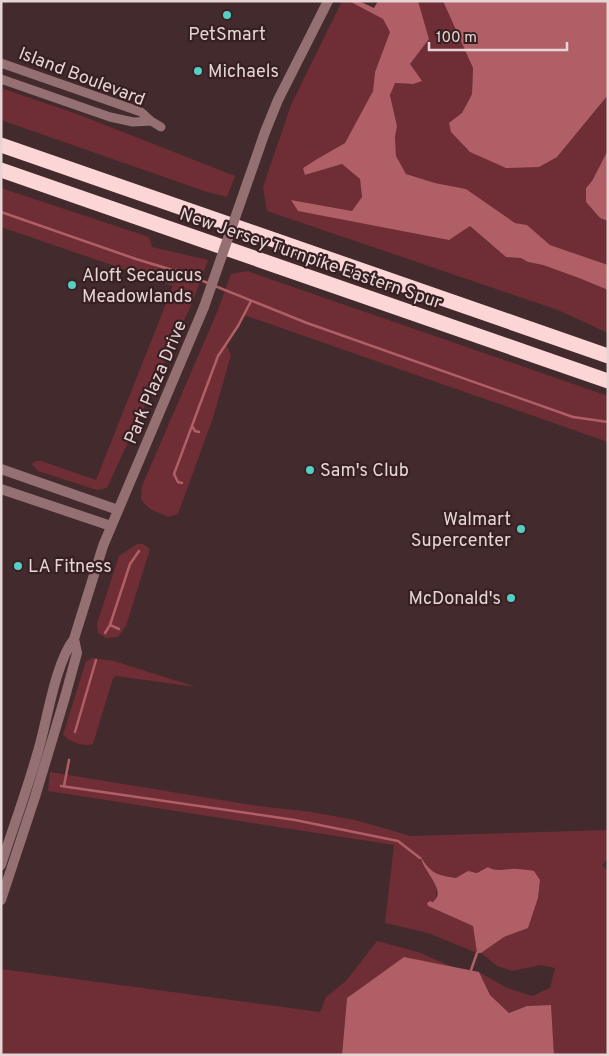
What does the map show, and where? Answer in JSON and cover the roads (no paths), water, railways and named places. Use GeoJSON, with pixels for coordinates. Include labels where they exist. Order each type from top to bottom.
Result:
{"type":"FeatureCollection","features":[{"type":"Feature","properties":{"kind":"highway","name":"New Jersey Turnpike Eastern Spur"},"geometry":{"type":"LineString","coordinates":[[1,145],[608,356]]}},
{"type":"Feature","properties":{"kind":"highway","name":"New Jersey Turnpike Eastern Spur"},"geometry":{"type":"LineString","coordinates":[[1,170],[608,381]]}},
{"type":"Feature","properties":{"kind":"street","name":"Park Plaza Drive"},"geometry":{"type":"LineString","coordinates":[[1,865],[77,653],[74,639],[103,546],[204,307],[278,100],[328,1]]}},
{"type":"Feature","properties":{"kind":"street","name":"Island Boulevard"},"geometry":{"type":"LineString","coordinates":[[1,63],[141,112],[150,121],[161,126]]}},
{"type":"Feature","properties":{"kind":"street","name":"Island Boulevard"},"geometry":{"type":"LineString","coordinates":[[1,79],[110,117],[133,122],[150,121]]}},
{"type":"Feature","properties":{"kind":"street"},"geometry":{"type":"LineString","coordinates":[[1,469],[118,510]]}},
{"type":"Feature","properties":{"kind":"street"},"geometry":{"type":"LineString","coordinates":[[1,489],[111,526]]}},
{"type":"Feature","properties":{"kind":"street","name":"Park Plaza Drive"},"geometry":{"type":"LineString","coordinates":[[1,900],[45,745]]}},
{"type":"Feature","properties":{"kind":"waterway"},"geometry":{"type":"LineString","coordinates":[[1,212],[136,259],[189,275],[210,284]]}},
{"type":"Feature","properties":{"kind":"waterway"},"geometry":{"type":"LineString","coordinates":[[215,286],[307,323],[573,417],[608,422]]}},
{"type":"Feature","properties":{"kind":"waterway"},"geometry":{"type":"LineString","coordinates":[[182,483],[178,482],[174,474],[218,356],[238,326],[251,301]]}},
{"type":"Feature","properties":{"kind":"waterway"},"geometry":{"type":"LineString","coordinates":[[192,426],[195,431],[199,432]]}},
{"type":"Feature","properties":{"kind":"waterway"},"geometry":{"type":"LineString","coordinates":[[105,633],[110,625],[130,564],[139,551]]}},
{"type":"Feature","properties":{"kind":"waterway"},"geometry":{"type":"LineString","coordinates":[[110,625],[119,629]]}},
{"type":"Feature","properties":{"kind":"waterway"},"geometry":{"type":"LineString","coordinates":[[75,732],[96,660]]}},
{"type":"Feature","properties":{"kind":"waterway"},"geometry":{"type":"LineString","coordinates":[[64,786],[69,760]]}},
{"type":"Feature","properties":{"kind":"waterway"},"geometry":{"type":"LineString","coordinates":[[61,786],[295,820],[398,841],[420,858]]}},
{"type":"Feature","properties":{"kind":"waterway"},"geometry":{"type":"LineString","coordinates":[[470,973],[477,953]]}},
{"type":"Feature","properties":{"kind":"place","name":"PetSmart"},"geometry":{"type":"Point","coordinates":[227,15]}},
{"type":"Feature","properties":{"kind":"place","name":"Michaels"},"geometry":{"type":"Point","coordinates":[198,71]}},
{"type":"Feature","properties":{"kind":"place","name":"Aloft Secaucus Meadowlands"},"geometry":{"type":"Point","coordinates":[72,285]}},
{"type":"Feature","properties":{"kind":"place","name":"Sam's Club"},"geometry":{"type":"Point","coordinates":[310,470]}},
{"type":"Feature","properties":{"kind":"place","name":"Walmart Supercenter"},"geometry":{"type":"Point","coordinates":[521,529]}},
{"type":"Feature","properties":{"kind":"place","name":"LA Fitness"},"geometry":{"type":"Point","coordinates":[18,566]}},
{"type":"Feature","properties":{"kind":"place","name":"McDonald's"},"geometry":{"type":"Point","coordinates":[511,598]}}]}
